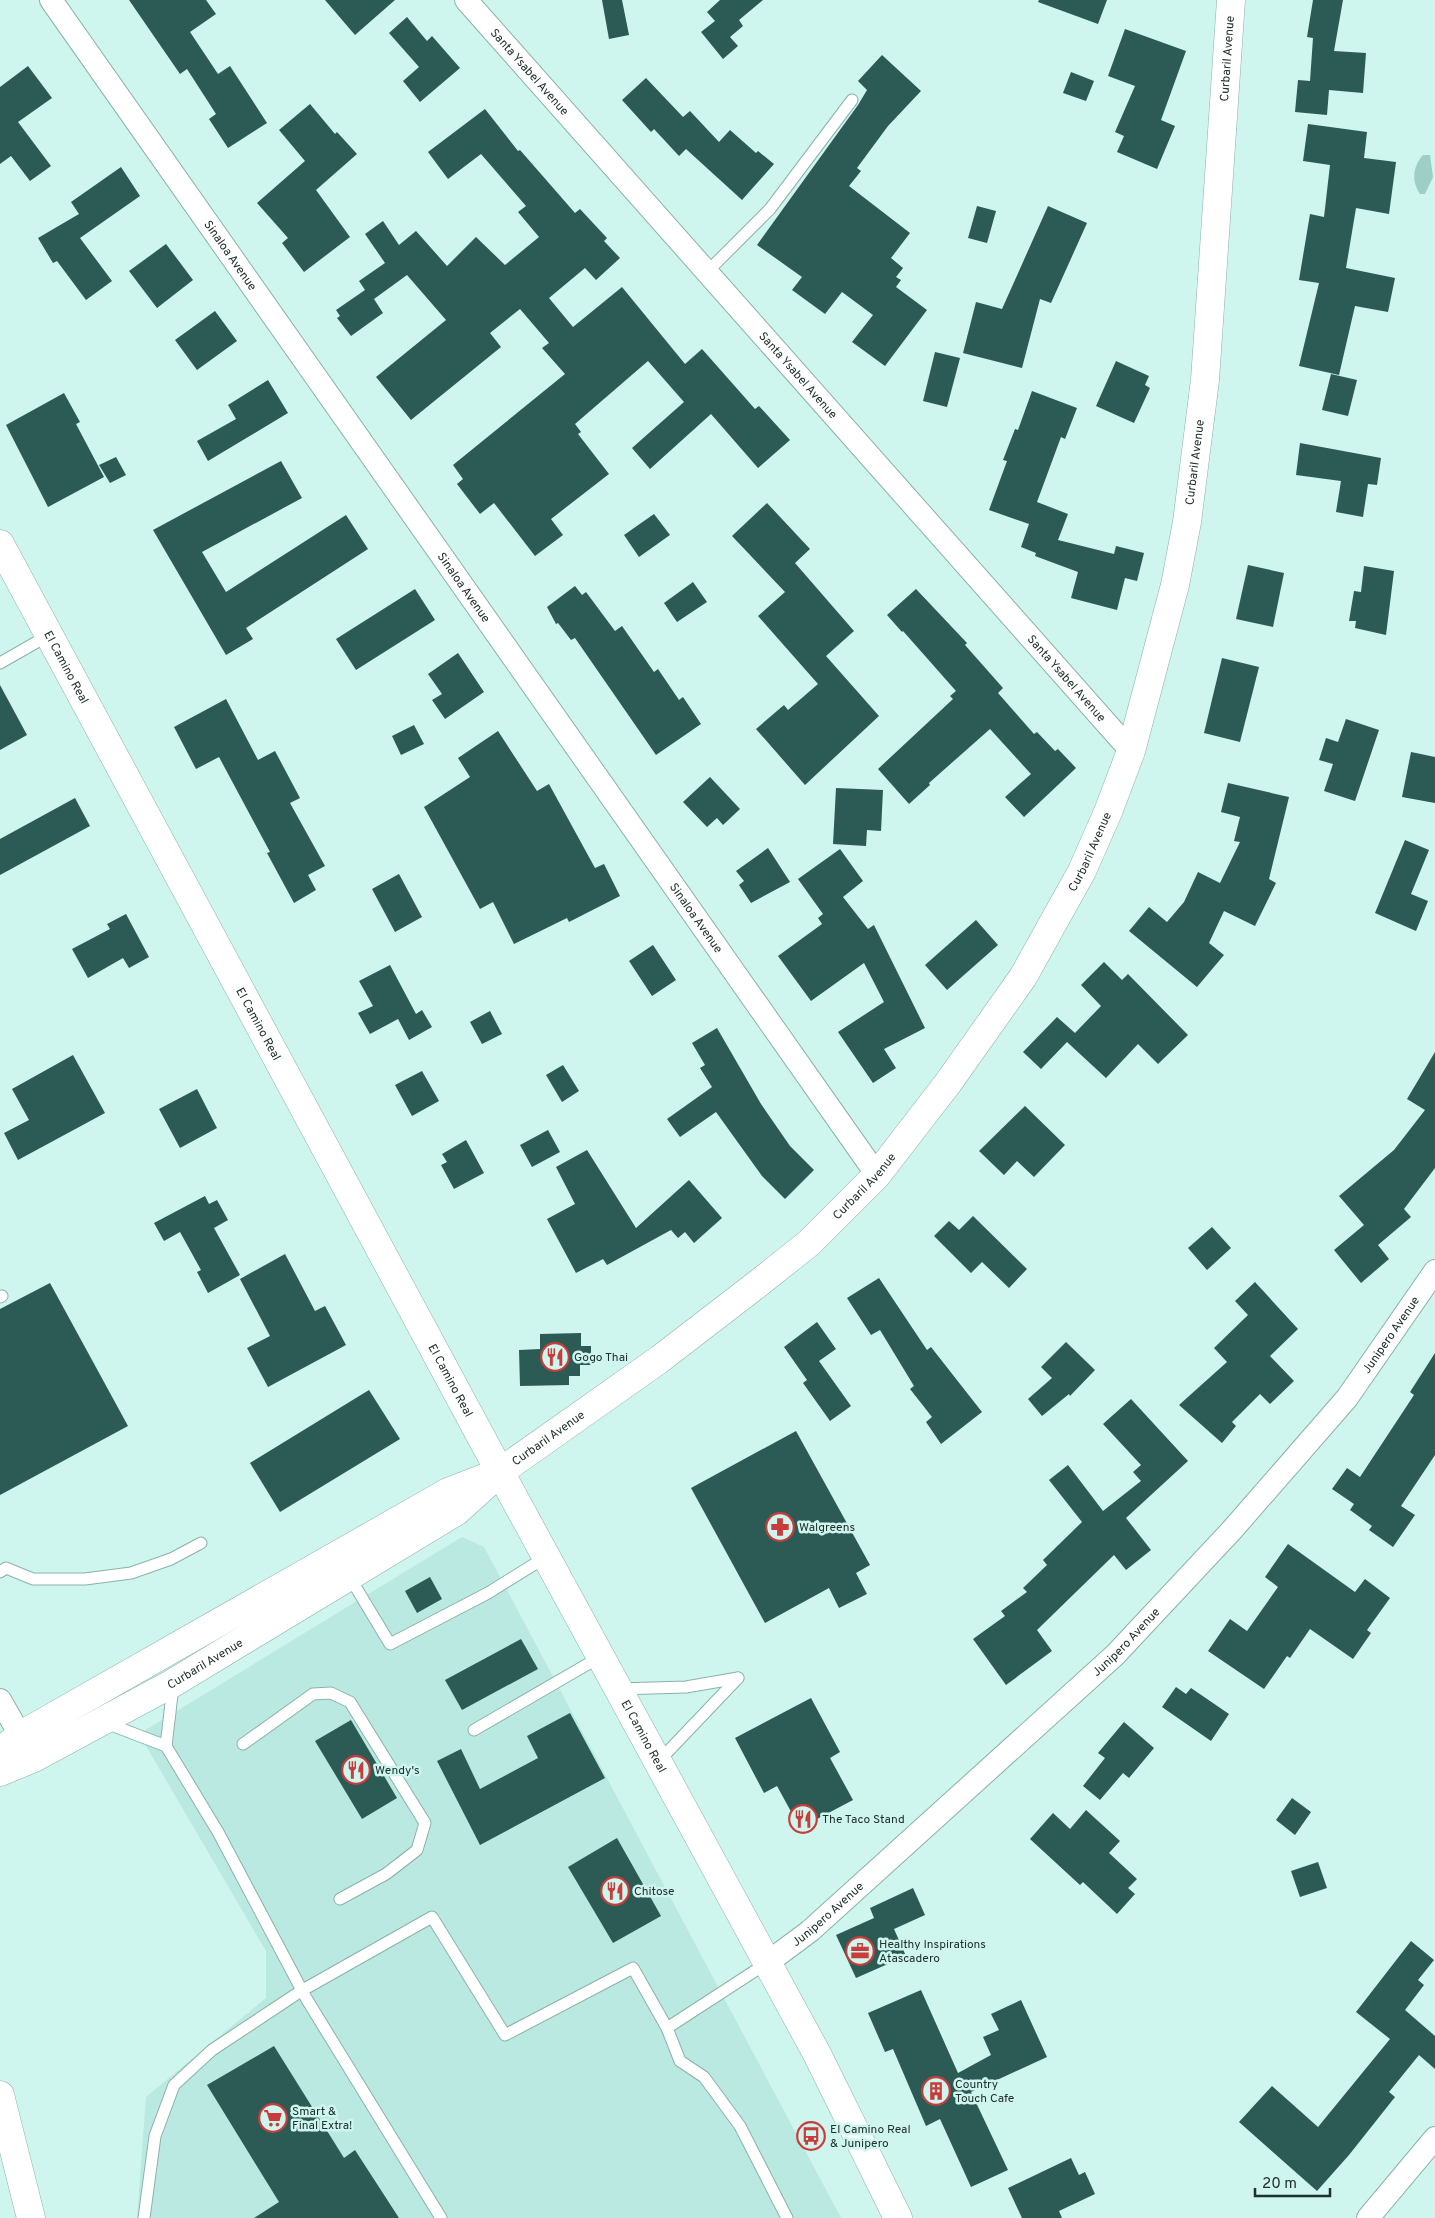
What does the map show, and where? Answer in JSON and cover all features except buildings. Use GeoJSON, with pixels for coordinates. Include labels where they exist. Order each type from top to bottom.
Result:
{"type":"FeatureCollection","features":[{"type":"Feature","properties":{"kind":"main road","name":"Curbaril Avenue"},"geometry":{"type":"LineString","coordinates":[[18,1748],[102,1722],[173,1683],[457,1511],[500,1472],[660,1360],[809,1243],[877,1174],[948,1083],[1023,978],[1082,871],[1108,812],[1131,751],[1175,585],[1188,522],[1198,451],[1212,293],[1231,0]]}},
{"type":"Feature","properties":{"kind":"main road","name":"El Camino Real"},"geometry":{"type":"LineString","coordinates":[[0,544],[816,2054],[898,2218]]}},
{"type":"Feature","properties":{"kind":"main road","name":"Curbaril Avenue"},"geometry":{"type":"LineString","coordinates":[[0,1772],[18,1748],[448,1492],[500,1472]]}},
{"type":"Feature","properties":{"kind":"main road"},"geometry":{"type":"LineString","coordinates":[[0,2095],[31,2218]]}},
{"type":"Feature","properties":{"kind":"street","name":"Sinaloa Avenue"},"geometry":{"type":"LineString","coordinates":[[51,0],[877,1174]]}},
{"type":"Feature","properties":{"kind":"street","name":"Santa Ysabel Avenue"},"geometry":{"type":"LineString","coordinates":[[466,0],[1131,751]]}},
{"type":"Feature","properties":{"kind":"street","name":"Junipero Avenue"},"geometry":{"type":"LineString","coordinates":[[767,1963],[810,1931],[1115,1655],[1232,1530],[1347,1398],[1435,1271]]}},
{"type":"Feature","properties":{"kind":"street"},"geometry":{"type":"LineString","coordinates":[[0,1700],[18,1748]]}},
{"type":"Feature","properties":{"kind":"street"},"geometry":{"type":"LineString","coordinates":[[1368,2218],[1435,2138]]}},
{"type":"Feature","properties":{"kind":"lane"},"geometry":{"type":"LineString","coordinates":[[707,272],[770,208],[852,100]]}},
{"type":"Feature","properties":{"kind":"lane"},"geometry":{"type":"LineString","coordinates":[[0,663],[49,635]]}},
{"type":"Feature","properties":{"kind":"lane"},"geometry":{"type":"LineString","coordinates":[[2,1566],[32,1579],[85,1579],[131,1573],[171,1559],[201,1543]]}},
{"type":"Feature","properties":{"kind":"lane"},"geometry":{"type":"LineString","coordinates":[[349,1576],[390,1644],[488,1593],[546,1557]]}},
{"type":"Feature","properties":{"kind":"lane"},"geometry":{"type":"LineString","coordinates":[[474,1730],[600,1657]]}},
{"type":"Feature","properties":{"kind":"lane"},"geometry":{"type":"LineString","coordinates":[[618,1689],[686,1687],[738,1678],[658,1762]]}},
{"type":"Feature","properties":{"kind":"lane"},"geometry":{"type":"LineString","coordinates":[[173,1683],[166,1746],[218,1832],[302,1991],[441,2218]]}},
{"type":"Feature","properties":{"kind":"lane"},"geometry":{"type":"LineString","coordinates":[[243,1744],[313,1694],[331,1693],[350,1702],[424,1823],[417,1850],[386,1874],[340,1899]]}},
{"type":"Feature","properties":{"kind":"lane"},"geometry":{"type":"LineString","coordinates":[[102,1722],[166,1746]]}},
{"type":"Feature","properties":{"kind":"lane"},"geometry":{"type":"LineString","coordinates":[[144,2218],[155,2136],[174,2085],[212,2050],[302,1991],[432,1917],[505,2035],[633,1968],[667,2028],[680,2061],[704,2077],[740,2126],[787,2218]]}},
{"type":"Feature","properties":{"kind":"lane"},"geometry":{"type":"LineString","coordinates":[[667,2028],[767,1963]]}},
{"type":"Feature","properties":{"kind":"shaded area"},"geometry":{"type":"Polygon","coordinates":[[[1423,155],[1430,155],[1433,177],[1425,194],[1420,194],[1415,184],[1414,174],[1417,164],[1423,155]]]}},
{"type":"Feature","properties":{"kind":"shaded area"},"geometry":{"type":"Polygon","coordinates":[[[462,1537],[484,1547],[841,2218],[137,2218],[146,2097],[266,1998],[266,1951],[139,1734],[462,1537]]]}},
{"type":"Feature","properties":{"kind":"place","name":"Gogo Thai"},"geometry":{"type":"Point","coordinates":[555,1357]}},
{"type":"Feature","properties":{"kind":"place","name":"Walgreens"},"geometry":{"type":"Point","coordinates":[780,1527]}},
{"type":"Feature","properties":{"kind":"place","name":"Wendy's"},"geometry":{"type":"Point","coordinates":[356,1770]}},
{"type":"Feature","properties":{"kind":"place","name":"The Taco Stand"},"geometry":{"type":"Point","coordinates":[803,1819]}},
{"type":"Feature","properties":{"kind":"place","name":"Chitose"},"geometry":{"type":"Point","coordinates":[615,1891]}},
{"type":"Feature","properties":{"kind":"place","name":"Healthy Inspirations Atascadero"},"geometry":{"type":"Point","coordinates":[860,1951]}},
{"type":"Feature","properties":{"kind":"place","name":"Country Touch Cafe"},"geometry":{"type":"Point","coordinates":[936,2091]}},
{"type":"Feature","properties":{"kind":"place","name":"Smart & Final Extra!"},"geometry":{"type":"Point","coordinates":[273,2118]}},
{"type":"Feature","properties":{"kind":"place","name":"El Camino Real & Junipero"},"geometry":{"type":"Point","coordinates":[811,2136]}}]}
